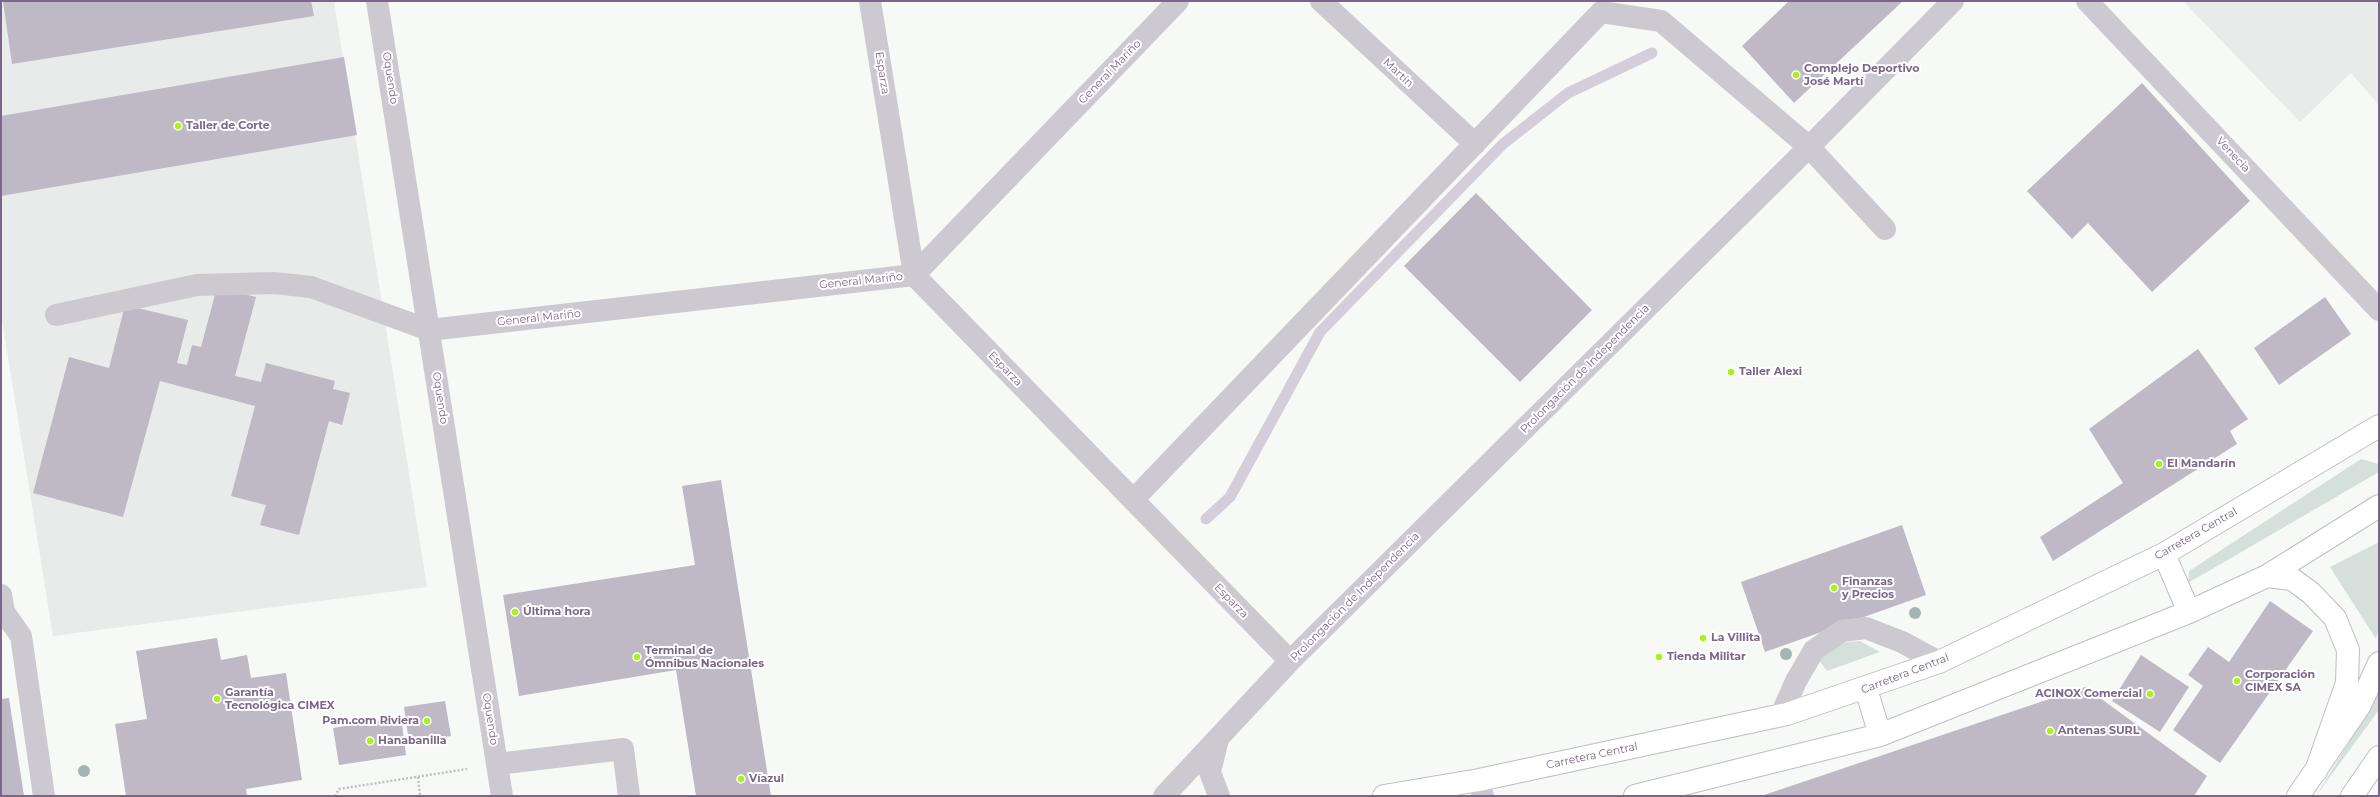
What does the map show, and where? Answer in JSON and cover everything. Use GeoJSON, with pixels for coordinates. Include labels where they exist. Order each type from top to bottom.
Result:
{"type":"FeatureCollection","features":[{"type":"Feature","properties":{"kind":"main road","name":"Carretera Central"},"geometry":{"type":"LineString","coordinates":[[1384,796],[1481,788],[1781,715],[1866,688],[1939,662],[2164,554],[2378,428]]}},
{"type":"Feature","properties":{"kind":"main road"},"geometry":{"type":"LineString","coordinates":[[1635,796],[1880,735],[2189,612],[2267,576],[2379,506]]}},
{"type":"Feature","properties":{"kind":"main road"},"geometry":{"type":"LineString","coordinates":[[2164,554],[2189,612]]}},
{"type":"Feature","properties":{"kind":"main road"},"geometry":{"type":"LineString","coordinates":[[2267,576],[2292,579],[2311,593],[2335,618],[2348,650],[2347,684],[2316,771]]}},
{"type":"Feature","properties":{"kind":"main road"},"geometry":{"type":"LineString","coordinates":[[2298,796],[2360,705],[2379,663]]}},
{"type":"Feature","properties":{"kind":"main road"},"geometry":{"type":"LineString","coordinates":[[1866,688],[1880,735]]}},
{"type":"Feature","properties":{"kind":"main road"},"geometry":{"type":"LineString","coordinates":[[2352,796],[2379,757]]}},
{"type":"Feature","properties":{"kind":"street","name":"Oquendo"},"geometry":{"type":"LineString","coordinates":[[377,1],[502,796]]}},
{"type":"Feature","properties":{"kind":"street","name":"Esparza"},"geometry":{"type":"LineString","coordinates":[[870,1],[914,275],[1290,661]]}},
{"type":"Feature","properties":{"kind":"street","name":"General Mariño"},"geometry":{"type":"LineString","coordinates":[[429,330],[914,275],[1178,1]]}},
{"type":"Feature","properties":{"kind":"street","name":"Martín"},"geometry":{"type":"LineString","coordinates":[[1321,1],[1475,144]]}},
{"type":"Feature","properties":{"kind":"street","name":"Prolongación de Independencia"},"geometry":{"type":"LineString","coordinates":[[1164,796],[1290,661],[1809,147],[1953,1]]}},
{"type":"Feature","properties":{"kind":"street","name":"Venecia"},"geometry":{"type":"LineString","coordinates":[[2087,1],[2379,310]]}},
{"type":"Feature","properties":{"kind":"street"},"geometry":{"type":"LineString","coordinates":[[1133,500],[1601,12],[1661,21],[1809,147],[1885,229]]}},
{"type":"Feature","properties":{"kind":"street"},"geometry":{"type":"LineString","coordinates":[[56,315],[197,285],[274,283],[311,287],[429,330]]}},
{"type":"Feature","properties":{"kind":"street"},"geometry":{"type":"LineString","coordinates":[[1,595],[4,612],[21,636],[44,796]]}},
{"type":"Feature","properties":{"kind":"street"},"geometry":{"type":"LineString","coordinates":[[1781,715],[1796,680],[1814,650],[1842,631],[1866,628],[1902,642],[1939,662]]}},
{"type":"Feature","properties":{"kind":"street","name":"Prolongación de Independencia"},"geometry":{"type":"LineString","coordinates":[[1219,738],[1210,772],[1219,796]]}},
{"type":"Feature","properties":{"kind":"street"},"geometry":{"type":"LineString","coordinates":[[497,764],[623,749],[629,796]]}},
{"type":"Feature","properties":{"kind":"path"},"geometry":{"type":"LineString","coordinates":[[335,796],[339,789],[497,764]]}},
{"type":"Feature","properties":{"kind":"path"},"geometry":{"type":"LineString","coordinates":[[418,777],[420,796]]}},
{"type":"Feature","properties":{"kind":"shaded area"},"geometry":{"type":"Polygon","coordinates":[[[1,1],[334,1],[427,587],[53,636],[1,314],[1,1]]]}},
{"type":"Feature","properties":{"kind":"shaded area"},"geometry":{"type":"Polygon","coordinates":[[[2183,1],[2379,1],[2379,105],[2351,73],[2300,122],[2183,1]]]}},
{"type":"Feature","properties":{"kind":"shaded area"},"geometry":{"type":"Polygon","coordinates":[[[2361,459],[2379,464],[2379,472],[2188,583],[2189,571],[2361,459]]]}},
{"type":"Feature","properties":{"kind":"shaded area"},"geometry":{"type":"Polygon","coordinates":[[[2379,542],[2379,630],[2376,639],[2330,567],[2379,542]]]}},
{"type":"Feature","properties":{"kind":"shaded area"},"geometry":{"type":"Polygon","coordinates":[[[1860,641],[1880,652],[1827,671],[1818,659],[1836,643],[1860,641]]]}},
{"type":"Feature","properties":{"kind":"shaded area"},"geometry":{"type":"Polygon","coordinates":[[[2379,693],[2379,710],[2316,796],[2376,698],[2379,693]]]}},
{"type":"Feature","properties":{"kind":"building"},"geometry":{"type":"Polygon","coordinates":[[[3,1],[311,1],[314,16],[12,64],[3,1]]]}},
{"type":"Feature","properties":{"kind":"building","name":"Complejo Deportivo José Martí"},"geometry":{"type":"Polygon","coordinates":[[[1789,1],[1903,1],[1794,103],[1742,46],[1789,1]]]}},
{"type":"Feature","properties":{"kind":"building","name":"Taller de Corte"},"geometry":{"type":"Polygon","coordinates":[[[344,57],[357,135],[1,196],[1,116],[344,57]]]}},
{"type":"Feature","properties":{"kind":"building"},"geometry":{"type":"Polygon","coordinates":[[[2142,83],[2250,201],[2152,292],[2088,223],[2072,239],[2027,191],[2142,83]]]}},
{"type":"Feature","properties":{"kind":"building"},"geometry":{"type":"Polygon","coordinates":[[[1476,193],[1592,310],[1520,382],[1404,266],[1476,193]]]}},
{"type":"Feature","properties":{"kind":"building"},"geometry":{"type":"Polygon","coordinates":[[[217,287],[256,297],[235,376],[261,382],[266,363],[335,381],[333,389],[350,393],[342,425],[329,421],[299,535],[260,525],[266,505],[231,496],[255,406],[160,381],[123,517],[33,493],[69,357],[109,368],[125,305],[188,320],[177,363],[187,365],[192,345],[201,347],[217,287]]]}},
{"type":"Feature","properties":{"kind":"building"},"geometry":{"type":"Polygon","coordinates":[[[2325,297],[2351,334],[2279,385],[2254,348],[2325,297]]]}},
{"type":"Feature","properties":{"kind":"building","name":"El Mandarín"},"geometry":{"type":"Polygon","coordinates":[[[2198,349],[2248,419],[2230,431],[2237,444],[2053,561],[2040,537],[2123,483],[2089,429],[2198,349]]]}},
{"type":"Feature","properties":{"kind":"building"},"geometry":{"type":"Polygon","coordinates":[[[721,480],[771,796],[696,796],[676,670],[519,696],[503,595],[695,565],[682,486],[721,480]]]}},
{"type":"Feature","properties":{"kind":"building","name":"Finanzas y Precios"},"geometry":{"type":"Polygon","coordinates":[[[1902,525],[1926,595],[1765,652],[1741,582],[1902,525]]]}},
{"type":"Feature","properties":{"kind":"building","name":"Corporación CIMEX SA"},"geometry":{"type":"Polygon","coordinates":[[[2270,601],[2313,631],[2220,763],[2173,730],[2203,686],[2188,675],[2208,647],[2229,662],[2270,601]]]}},
{"type":"Feature","properties":{"kind":"building","name":"Garantía Tecnológica CIMEX"},"geometry":{"type":"Polygon","coordinates":[[[217,638],[221,660],[247,655],[251,678],[286,673],[302,780],[246,789],[247,796],[126,796],[115,724],[147,719],[136,651],[217,638]]]}},
{"type":"Feature","properties":{"kind":"building","name":"ACINOX Comercial"},"geometry":{"type":"Polygon","coordinates":[[[2141,655],[2189,687],[2160,732],[2112,701],[2141,655]]]}},
{"type":"Feature","properties":{"kind":"building","name":"Antenas SURL"},"geometry":{"type":"Polygon","coordinates":[[[2085,687],[2207,776],[2194,796],[1761,796],[2085,687]]]}},
{"type":"Feature","properties":{"kind":"building"},"geometry":{"type":"Polygon","coordinates":[[[9,698],[24,796],[1,796],[1,699],[9,698]]]}},
{"type":"Feature","properties":{"kind":"building","name":"Pam.com Riviera"},"geometry":{"type":"Polygon","coordinates":[[[445,701],[451,736],[409,742],[404,707],[445,701]]]}},
{"type":"Feature","properties":{"kind":"building","name":"Hanabanilla"},"geometry":{"type":"Polygon","coordinates":[[[401,717],[406,755],[339,765],[333,728],[401,717]]]}},
{"type":"Feature","properties":{"kind":"waterway"},"geometry":{"type":"LineString","coordinates":[[1206,519],[1230,497],[1320,332],[1503,144],[1568,93],[1652,53]]}},
{"type":"Feature","properties":{"kind":"place","name":"Complejo Deportivo José Martí"},"geometry":{"type":"Point","coordinates":[1796,75]}},
{"type":"Feature","properties":{"kind":"place","name":"Taller de Corte"},"geometry":{"type":"Point","coordinates":[178,126]}},
{"type":"Feature","properties":{"kind":"place","name":"Taller Alexi"},"geometry":{"type":"Point","coordinates":[1731,372]}},
{"type":"Feature","properties":{"kind":"place","name":"El Mandarín"},"geometry":{"type":"Point","coordinates":[2159,464]}},
{"type":"Feature","properties":{"kind":"place","name":"Finanzas y Precios"},"geometry":{"type":"Point","coordinates":[1834,588]}},
{"type":"Feature","properties":{"kind":"place","name":"Última hora"},"geometry":{"type":"Point","coordinates":[515,612]}},
{"type":"Feature","properties":{"kind":"place","name":"La Villita"},"geometry":{"type":"Point","coordinates":[1703,638]}},
{"type":"Feature","properties":{"kind":"place","name":"Terminal de Ómnibus Nacionales"},"geometry":{"type":"Point","coordinates":[637,657]}},
{"type":"Feature","properties":{"kind":"place","name":"Tienda Militar"},"geometry":{"type":"Point","coordinates":[1659,657]}},
{"type":"Feature","properties":{"kind":"place","name":"Corporación CIMEX SA"},"geometry":{"type":"Point","coordinates":[2237,681]}},
{"type":"Feature","properties":{"kind":"place","name":"ACINOX Comercial"},"geometry":{"type":"Point","coordinates":[2150,694]}},
{"type":"Feature","properties":{"kind":"place","name":"Garantía Tecnológica CIMEX"},"geometry":{"type":"Point","coordinates":[217,699]}},
{"type":"Feature","properties":{"kind":"place","name":"Pam.com Riviera"},"geometry":{"type":"Point","coordinates":[427,721]}},
{"type":"Feature","properties":{"kind":"place","name":"Antenas SURL"},"geometry":{"type":"Point","coordinates":[2050,731]}},
{"type":"Feature","properties":{"kind":"place","name":"Hanabanilla"},"geometry":{"type":"Point","coordinates":[370,741]}},
{"type":"Feature","properties":{"kind":"place","name":"Víazul"},"geometry":{"type":"Point","coordinates":[741,779]}}]}
